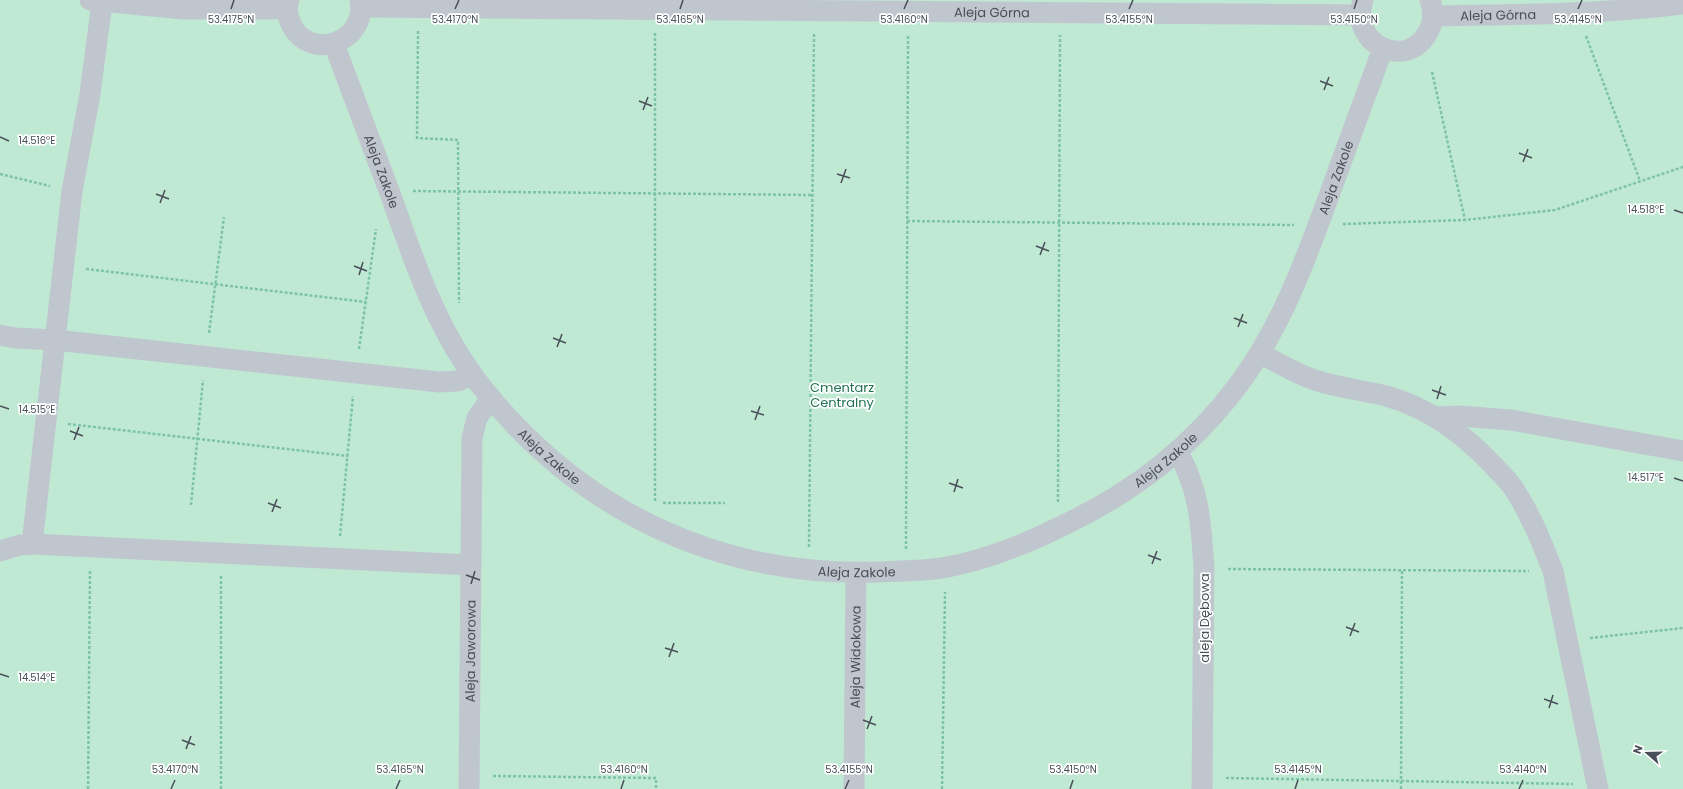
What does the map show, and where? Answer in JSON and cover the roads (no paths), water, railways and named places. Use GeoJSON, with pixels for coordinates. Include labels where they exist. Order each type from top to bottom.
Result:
{"type":"FeatureCollection","features":[{"type":"Feature","properties":{"kind":"street"},"geometry":{"type":"LineString","coordinates":[[32,544],[72,191],[90,94],[96,1],[183,9],[288,4],[289,18],[292,26],[302,38],[322,45],[334,44]]}},
{"type":"Feature","properties":{"kind":"street","name":"Aleja Górna"},"geometry":{"type":"LineString","coordinates":[[334,44],[343,40],[354,30],[359,19],[360,3],[418,7],[814,11],[860,6],[908,12],[1060,13],[1362,7]]}},
{"type":"Feature","properties":{"kind":"street","name":"Aleja Górna"},"geometry":{"type":"LineString","coordinates":[[1432,8],[1590,12],[1648,9],[1683,4]]}},
{"type":"Feature","properties":{"kind":"street"},"geometry":{"type":"LineString","coordinates":[[1362,7],[1362,27],[1366,35],[1374,44],[1383,48],[1401,51],[1415,46],[1426,36],[1432,25],[1432,8]]}},
{"type":"Feature","properties":{"kind":"street","name":"Aleja Zakole"},"geometry":{"type":"LineString","coordinates":[[334,44],[418,270],[436,311],[460,356],[472,374],[491,398],[528,438],[562,468],[611,503],[651,526],[713,550],[772,565],[809,571],[856,573],[945,568],[1022,545],[1085,515],[1121,494],[1155,471],[1178,452],[1240,383],[1260,353],[1290,297],[1306,258],[1383,48]]}},
{"type":"Feature","properties":{"kind":"street"},"geometry":{"type":"LineString","coordinates":[[0,335],[16,338],[54,340],[439,382],[458,381],[472,374]]}},
{"type":"Feature","properties":{"kind":"street"},"geometry":{"type":"LineString","coordinates":[[1260,353],[1283,366],[1315,380],[1387,396],[1413,405],[1437,417],[1476,448],[1513,488],[1542,540],[1553,571],[1598,787]]}},
{"type":"Feature","properties":{"kind":"street","name":"Aleja Jaworowa"},"geometry":{"type":"LineString","coordinates":[[469,782],[472,438],[477,418],[491,398]]}},
{"type":"Feature","properties":{"kind":"street"},"geometry":{"type":"LineString","coordinates":[[1437,417],[1459,416],[1511,420],[1683,451]]}},
{"type":"Feature","properties":{"kind":"street","name":"aleja Dębowa"},"geometry":{"type":"LineString","coordinates":[[1178,452],[1187,469],[1198,502],[1204,568],[1203,783]]}},
{"type":"Feature","properties":{"kind":"street"},"geometry":{"type":"LineString","coordinates":[[0,552],[20,544],[32,544],[471,565]]}},
{"type":"Feature","properties":{"kind":"street","name":"Aleja Widokowa"},"geometry":{"type":"LineString","coordinates":[[854,789],[856,573]]}},
{"type":"Feature","properties":{"kind":"park label","name":"Cmentarz Centralny"},"geometry":{"type":"Point","coordinates":[842,394]}}]}
